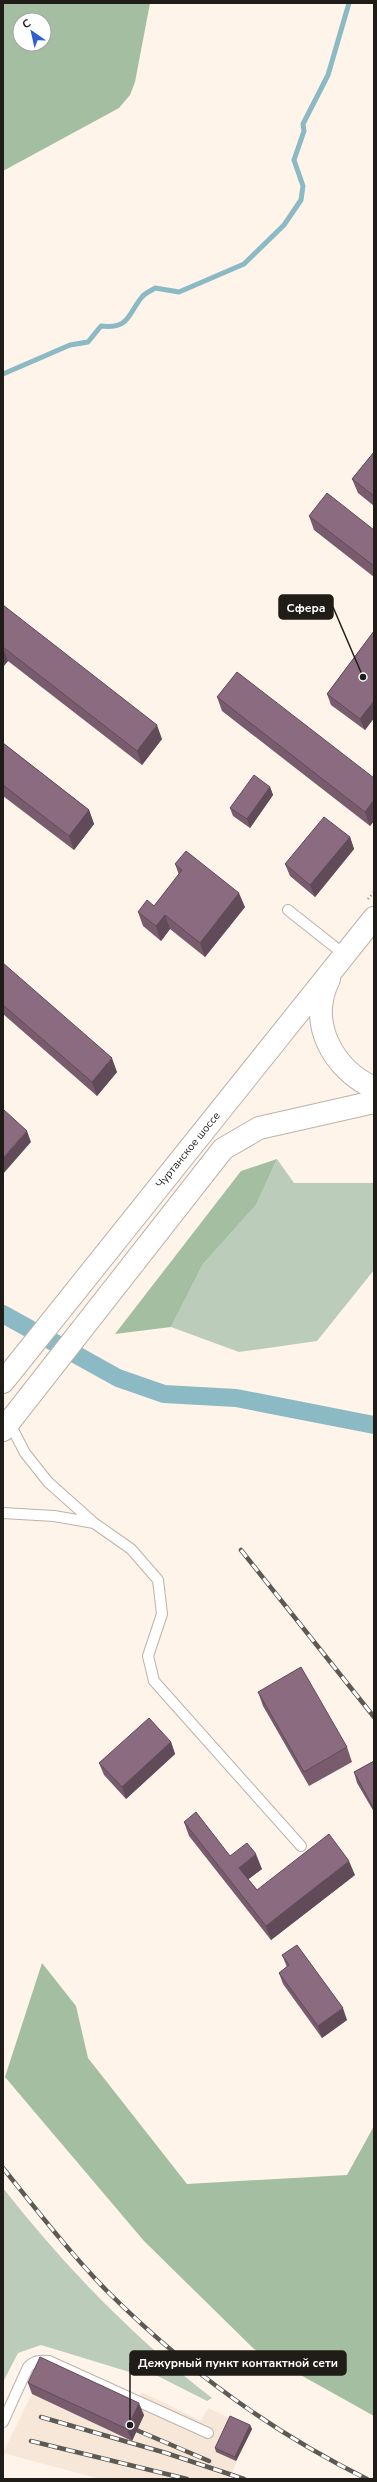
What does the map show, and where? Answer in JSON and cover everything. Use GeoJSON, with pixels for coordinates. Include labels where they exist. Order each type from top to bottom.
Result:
{"type":"FeatureCollection","features":[{"type":"Feature","properties":{"kind":"street","name":"Чуртанское шоссе"},"geometry":{"type":"LineString","coordinates":[[7,1376],[374,918]]}},
{"type":"Feature","properties":{"kind":"street"},"geometry":{"type":"LineString","coordinates":[[374,938],[357,946],[341,960],[325,987],[322,1007],[325,1039],[338,1062],[356,1080],[374,1088]]}},
{"type":"Feature","properties":{"kind":"street"},"geometry":{"type":"LineString","coordinates":[[6,1426],[223,1149],[259,1128],[374,1102]]}},
{"type":"Feature","properties":{"kind":"lane"},"geometry":{"type":"LineString","coordinates":[[288,910],[341,960]]}},
{"type":"Feature","properties":{"kind":"lane"},"geometry":{"type":"LineString","coordinates":[[6,1426],[48,1482],[94,1523],[131,1549],[158,1580],[162,1614],[148,1656],[154,1681],[301,1846]]}},
{"type":"Feature","properties":{"kind":"lane"},"geometry":{"type":"LineString","coordinates":[[3,1513],[54,1516],[94,1523]]}},
{"type":"Feature","properties":{"kind":"lane"},"geometry":{"type":"LineString","coordinates":[[3,2422],[28,2367],[34,2362],[42,2360],[49,2361],[208,2433]]}},
{"type":"Feature","properties":{"kind":"shaded area"},"geometry":{"type":"Polygon","coordinates":[[[44,2369],[134,2410],[142,2392],[201,2421],[208,2408],[252,2429],[229,2479],[100,2479],[3,2453],[44,2369]]]}},
{"type":"Feature","properties":{"kind":"green space"},"geometry":{"type":"Polygon","coordinates":[[[3,3],[150,3],[135,82],[130,95],[119,108],[3,171],[3,3]]]}},
{"type":"Feature","properties":{"kind":"green space"},"geometry":{"type":"Polygon","coordinates":[[[277,1159],[294,1183],[374,1183],[374,1270],[317,1341],[239,1352],[171,1327],[203,1264],[256,1205],[277,1159]]]}},
{"type":"Feature","properties":{"kind":"green space"},"geometry":{"type":"Polygon","coordinates":[[[277,1159],[256,1205],[203,1264],[171,1327],[115,1334],[241,1171],[277,1159]]]}},
{"type":"Feature","properties":{"kind":"green space"},"geometry":{"type":"Polygon","coordinates":[[[42,1963],[76,2006],[88,2058],[187,2184],[347,2175],[374,2126],[374,2416],[254,2349],[144,2241],[5,2077],[42,1963]]]}},
{"type":"Feature","properties":{"kind":"green space"},"geometry":{"type":"Polygon","coordinates":[[[3,2188],[51,2246],[101,2300],[155,2351],[212,2398],[207,2401],[146,2370],[136,2374],[41,2345],[18,2353],[3,2382],[3,2188]]]}},
{"type":"Feature","properties":{"kind":"building"},"geometry":{"type":"Polygon","coordinates":[[[374,452],[374,496],[352,479],[374,452]]]}},
{"type":"Feature","properties":{"kind":"building"},"geometry":{"type":"Polygon","coordinates":[[[327,493],[374,530],[374,566],[309,516],[327,493]]]}},
{"type":"Feature","properties":{"kind":"building"},"geometry":{"type":"Polygon","coordinates":[[[3,605],[157,725],[137,751],[3,647],[3,605]]]}},
{"type":"Feature","properties":{"kind":"building"},"geometry":{"type":"Polygon","coordinates":[[[374,631],[374,701],[360,719],[327,694],[374,631]]]}},
{"type":"Feature","properties":{"kind":"building"},"geometry":{"type":"Polygon","coordinates":[[[237,672],[374,778],[374,800],[365,812],[217,697],[237,672]]]}},
{"type":"Feature","properties":{"kind":"building"},"geometry":{"type":"Polygon","coordinates":[[[3,743],[89,810],[69,836],[3,785],[3,743]]]}},
{"type":"Feature","properties":{"kind":"building"},"geometry":{"type":"Polygon","coordinates":[[[254,775],[270,787],[247,819],[230,808],[254,775]]]}},
{"type":"Feature","properties":{"kind":"building"},"geometry":{"type":"Polygon","coordinates":[[[324,817],[350,837],[310,885],[285,864],[324,817]]]}},
{"type":"Feature","properties":{"kind":"building"},"geometry":{"type":"Polygon","coordinates":[[[186,851],[239,893],[200,943],[165,915],[156,926],[138,912],[147,900],[154,906],[182,870],[175,864],[186,851]]]}},
{"type":"Feature","properties":{"kind":"building"},"geometry":{"type":"Polygon","coordinates":[[[3,963],[112,1058],[92,1082],[3,1005],[3,963]]]}},
{"type":"Feature","properties":{"kind":"building"},"geometry":{"type":"Polygon","coordinates":[[[3,1109],[27,1131],[3,1158],[3,1109]]]}},
{"type":"Feature","properties":{"kind":"building"},"geometry":{"type":"Polygon","coordinates":[[[301,1667],[347,1747],[304,1772],[258,1692],[301,1667]]]}},
{"type":"Feature","properties":{"kind":"building"},"geometry":{"type":"Polygon","coordinates":[[[149,1718],[171,1742],[122,1787],[99,1763],[149,1718]]]}},
{"type":"Feature","properties":{"kind":"building"},"geometry":{"type":"Polygon","coordinates":[[[374,1761],[374,1809],[354,1772],[374,1761]]]}},
{"type":"Feature","properties":{"kind":"building"},"geometry":{"type":"Polygon","coordinates":[[[196,1812],[230,1856],[247,1843],[256,1854],[239,1868],[257,1890],[329,1834],[349,1861],[266,1926],[184,1822],[196,1812]]]}},
{"type":"Feature","properties":{"kind":"building"},"geometry":{"type":"Polygon","coordinates":[[[297,1945],[343,2008],[318,2026],[279,1973],[289,1965],[282,1955],[297,1945]]]}},
{"type":"Feature","properties":{"kind":"building"},"geometry":{"type":"Polygon","coordinates":[[[40,2357],[139,2403],[127,2429],[28,2383],[40,2357]]]}},
{"type":"Feature","properties":{"kind":"building"},"geometry":{"type":"Polygon","coordinates":[[[230,2416],[250,2425],[235,2457],[215,2448],[230,2416]]]}},
{"type":"Feature","properties":{"kind":"waterway"},"geometry":{"type":"LineString","coordinates":[[3,374],[70,345],[88,342],[101,326],[118,325],[123,323],[143,296],[155,288],[179,292],[244,264],[284,225],[301,200],[303,186],[294,160],[304,131],[303,124],[328,75],[349,3]]}},
{"type":"Feature","properties":{"kind":"waterway"},"geometry":{"type":"LineString","coordinates":[[3,1314],[118,1378],[164,1394],[236,1398],[374,1425]]}},
{"type":"Feature","properties":{"kind":"railway"},"geometry":{"type":"LineString","coordinates":[[241,1550],[374,1717]]}},
{"type":"Feature","properties":{"kind":"railway"},"geometry":{"type":"LineString","coordinates":[[3,2168],[92,2276],[135,2318],[166,2345],[197,2371],[262,2418],[296,2440],[367,2479]]}},
{"type":"Feature","properties":{"kind":"railway"},"geometry":{"type":"LineString","coordinates":[[41,2417],[166,2453],[244,2479]]}},
{"type":"Feature","properties":{"kind":"railway"},"geometry":{"type":"LineString","coordinates":[[127,2426],[209,2461]]}},
{"type":"Feature","properties":{"kind":"railway"},"geometry":{"type":"LineString","coordinates":[[31,2441],[187,2479]]}},
{"type":"Feature","properties":{"kind":"place","name":"Сфера"},"geometry":{"type":"Point","coordinates":[363,677]}},
{"type":"Feature","properties":{"kind":"place","name":"Дежурный пункт контактной сети"},"geometry":{"type":"Point","coordinates":[130,2425]}}]}
